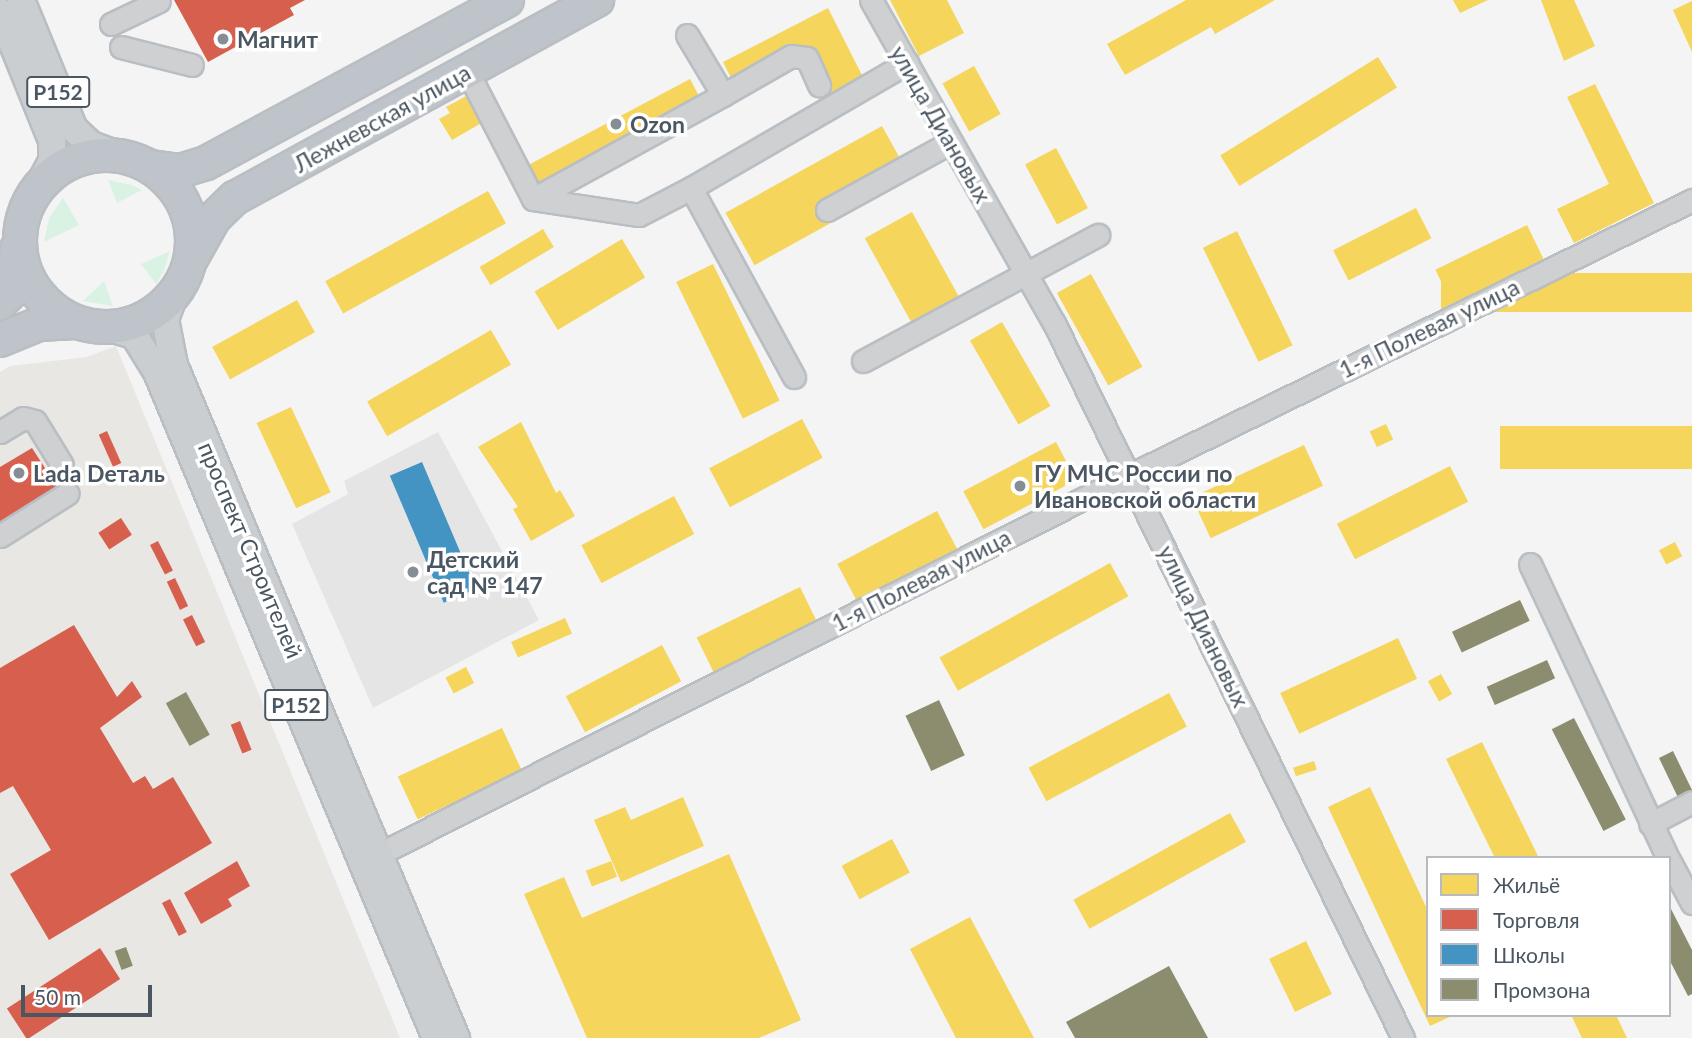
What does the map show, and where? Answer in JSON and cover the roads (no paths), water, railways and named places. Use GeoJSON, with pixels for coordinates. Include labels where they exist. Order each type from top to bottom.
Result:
{"type":"FeatureCollection","features":[{"type":"Feature","properties":{"kind":"highway","name":"Лежневская улица"},"geometry":{"type":"LineString","coordinates":[[138,162],[180,171],[206,163],[507,0]]}},
{"type":"Feature","properties":{"kind":"highway","name":"Лежневская улица"},"geometry":{"type":"LineString","coordinates":[[190,260],[206,228],[228,203],[597,0]]}},
{"type":"Feature","properties":{"kind":"highway"},"geometry":{"type":"LineString","coordinates":[[0,303],[11,292],[26,210],[42,180],[86,157],[138,162],[174,189],[185,208],[191,228],[190,260],[175,292],[148,316],[106,327],[75,322],[38,324],[0,341]]}},
{"type":"Feature","properties":{"kind":"highway"},"geometry":{"type":"LineString","coordinates":[[18,244],[36,290],[75,322]]}},
{"type":"Feature","properties":{"kind":"main road","name":"Р152"},"geometry":{"type":"LineString","coordinates":[[21,0],[74,129],[91,145],[138,162]]}},
{"type":"Feature","properties":{"kind":"main road","name":"Р152"},"geometry":{"type":"LineString","coordinates":[[0,12],[52,141],[52,161],[42,180]]}},
{"type":"Feature","properties":{"kind":"main road","name":"проспект Строителей"},"geometry":{"type":"LineString","coordinates":[[175,292],[165,314],[169,353],[371,858],[436,1038]]}},
{"type":"Feature","properties":{"kind":"main road","name":"проспект Строителей"},"geometry":{"type":"LineString","coordinates":[[106,327],[134,335],[157,372],[371,858],[456,1038]]}},
{"type":"Feature","properties":{"kind":"street","name":"улица Диановых"},"geometry":{"type":"LineString","coordinates":[[870,0],[1026,274],[1130,475],[1404,1038]]}},
{"type":"Feature","properties":{"kind":"street"},"geometry":{"type":"LineString","coordinates":[[111,24],[159,1]]}},
{"type":"Feature","properties":{"kind":"street"},"geometry":{"type":"LineString","coordinates":[[687,35],[723,95]]}},
{"type":"Feature","properties":{"kind":"street"},"geometry":{"type":"LineString","coordinates":[[121,47],[192,65]]}},
{"type":"Feature","properties":{"kind":"street"},"geometry":{"type":"LineString","coordinates":[[533,198],[791,56],[807,58],[819,85]]}},
{"type":"Feature","properties":{"kind":"street"},"geometry":{"type":"LineString","coordinates":[[533,198],[639,215],[691,188],[907,63]]}},
{"type":"Feature","properties":{"kind":"street"},"geometry":{"type":"LineString","coordinates":[[467,71],[533,198]]}},
{"type":"Feature","properties":{"kind":"street"},"geometry":{"type":"LineString","coordinates":[[827,210],[951,142]]}},
{"type":"Feature","properties":{"kind":"street"},"geometry":{"type":"LineString","coordinates":[[691,188],[794,377]]}},
{"type":"Feature","properties":{"kind":"street","name":"1-я Полевая улица"},"geometry":{"type":"LineString","coordinates":[[371,858],[1130,475],[1692,200]]}},
{"type":"Feature","properties":{"kind":"street"},"geometry":{"type":"LineString","coordinates":[[863,360],[1098,235]]}},
{"type":"Feature","properties":{"kind":"street"},"geometry":{"type":"LineString","coordinates":[[0,432],[23,418],[35,421],[62,465]]}},
{"type":"Feature","properties":{"kind":"street"},"geometry":{"type":"LineString","coordinates":[[0,536],[68,493]]}},
{"type":"Feature","properties":{"kind":"street"},"geometry":{"type":"LineString","coordinates":[[1530,564],[1667,856]]}},
{"type":"Feature","properties":{"kind":"street"},"geometry":{"type":"LineString","coordinates":[[1650,824],[1692,802]]}},
{"type":"Feature","properties":{"kind":"street"},"geometry":{"type":"LineString","coordinates":[[1671,863],[1692,903]]}},
{"type":"Feature","properties":{"kind":"place","name":"Магнит"},"geometry":{"type":"Point","coordinates":[223,39]}},
{"type":"Feature","properties":{"kind":"place","name":"Ozon"},"geometry":{"type":"Point","coordinates":[616,124]}},
{"type":"Feature","properties":{"kind":"place","name":"Lada Dеталь"},"geometry":{"type":"Point","coordinates":[19,473]}},
{"type":"Feature","properties":{"kind":"place","name":"ГУ МЧС России по Ивановской области"},"geometry":{"type":"Point","coordinates":[1020,486]}},
{"type":"Feature","properties":{"kind":"place","name":"Детский сад № 147"},"geometry":{"type":"Point","coordinates":[413,572]}}]}
